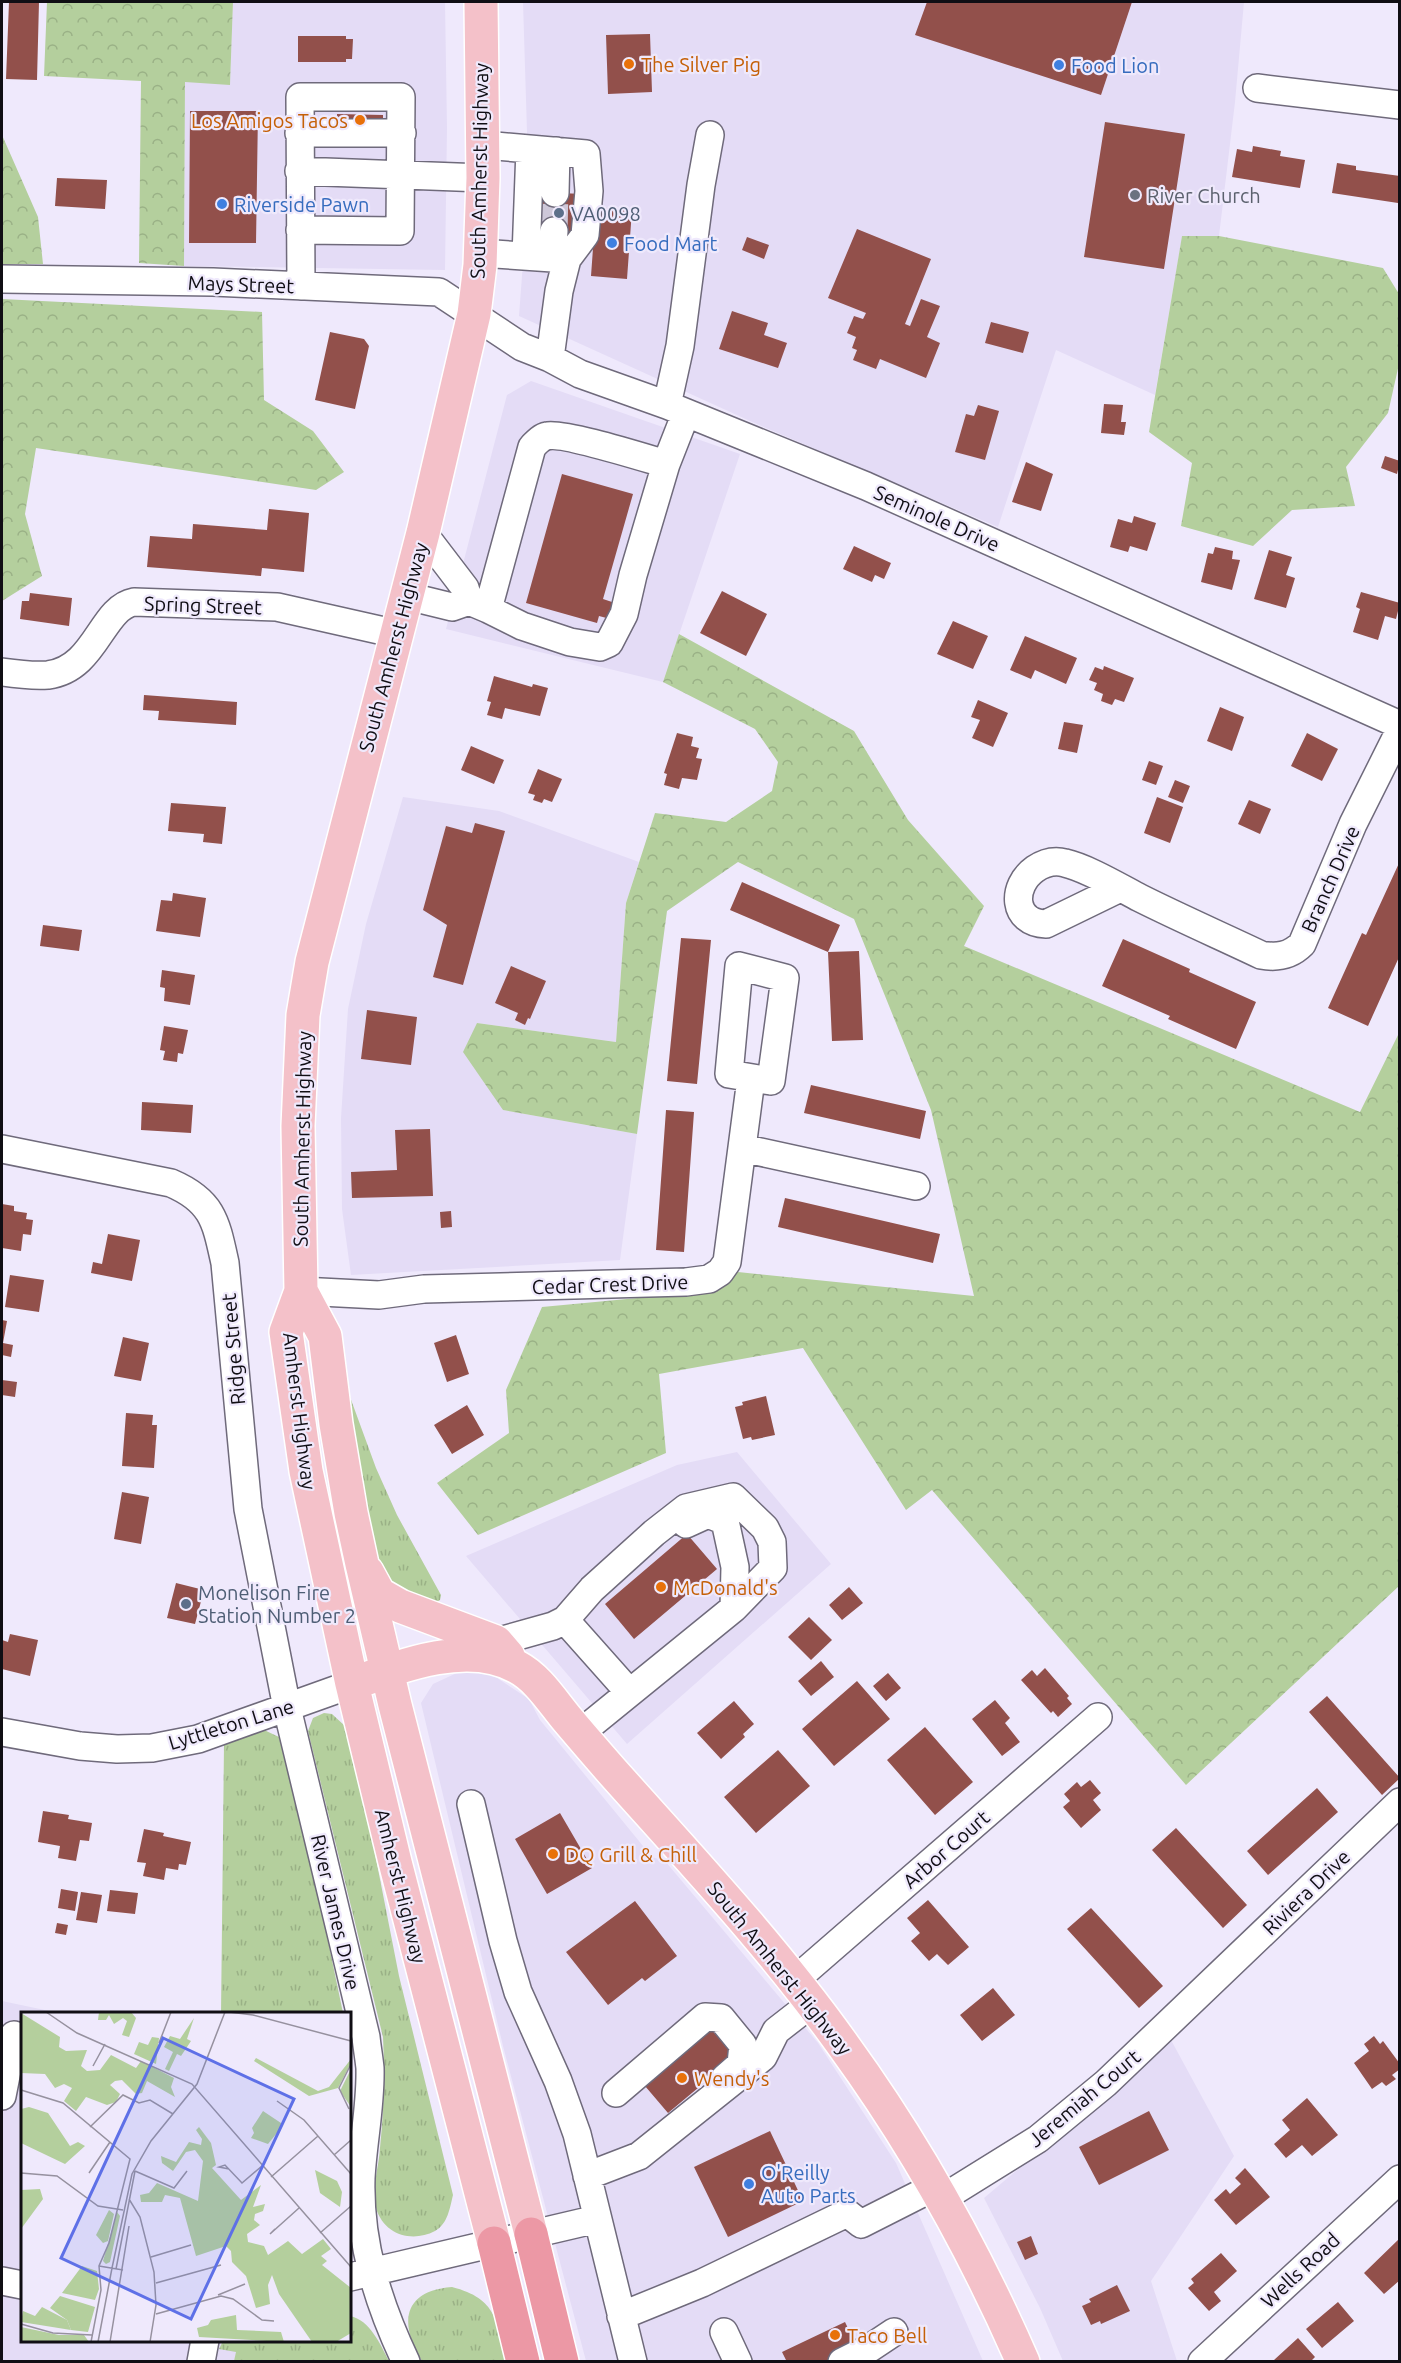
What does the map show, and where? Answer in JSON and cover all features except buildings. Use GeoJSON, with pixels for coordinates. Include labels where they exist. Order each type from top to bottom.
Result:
{"type":"FeatureCollection","features":[{"type":"Feature","properties":{"kind":"highway","name":"Amherst Highway"},"geometry":{"type":"LineString","coordinates":[[531,2234],[562,2361]]}},
{"type":"Feature","properties":{"kind":"highway","name":"Amherst Highway"},"geometry":{"type":"LineString","coordinates":[[494,2243],[523,2361]]}},
{"type":"Feature","properties":{"kind":"main road","name":"South Amherst Highway"},"geometry":{"type":"LineString","coordinates":[[301,1291],[298,1126],[303,1015],[312,962],[423,533],[474,314],[480,253],[484,145],[481,2]]}},
{"type":"Feature","properties":{"kind":"main road","name":"Amherst Highway"},"geometry":{"type":"LineString","coordinates":[[301,1291],[326,1336],[336,1424],[362,1564],[398,1716],[531,2234]]}},
{"type":"Feature","properties":{"kind":"main road","name":"Amherst Highway"},"geometry":{"type":"LineString","coordinates":[[301,1291],[286,1332],[306,1471],[351,1684],[494,2243]]}},
{"type":"Feature","properties":{"kind":"main road"},"geometry":{"type":"LineString","coordinates":[[362,1564],[379,1594],[499,1655]]}},
{"type":"Feature","properties":{"kind":"main road","name":"South Amherst Highway"},"geometry":{"type":"LineString","coordinates":[[499,1655],[534,1679],[803,1992],[882,2101],[939,2192],[995,2298],[1023,2361]]}},
{"type":"Feature","properties":{"kind":"main road"},"geometry":{"type":"LineString","coordinates":[[351,1684],[388,1670],[435,1659],[499,1655]]}},
{"type":"Feature","properties":{"kind":"street"},"geometry":{"type":"LineString","coordinates":[[1257,88],[1400,105]]}},
{"type":"Feature","properties":{"kind":"street"},"geometry":{"type":"LineString","coordinates":[[300,230],[400,231],[401,97],[300,97],[299,171],[300,230],[301,286]]}},
{"type":"Feature","properties":{"kind":"street"},"geometry":{"type":"LineString","coordinates":[[299,133],[402,133]]}},
{"type":"Feature","properties":{"kind":"street"},"geometry":{"type":"LineString","coordinates":[[423,533],[479,605],[522,626],[570,642],[600,647],[609,643],[624,614],[658,484],[666,464],[676,409],[680,346],[701,184],[710,135]]}},
{"type":"Feature","properties":{"kind":"street"},"geometry":{"type":"LineString","coordinates":[[480,253],[549,258],[585,235],[588,191],[586,154],[484,145]]}},
{"type":"Feature","properties":{"kind":"street"},"geometry":{"type":"LineString","coordinates":[[530,149],[549,258],[559,291],[550,358]]}},
{"type":"Feature","properties":{"kind":"street"},"geometry":{"type":"LineString","coordinates":[[555,192],[556,151]]}},
{"type":"Feature","properties":{"kind":"street"},"geometry":{"type":"LineString","coordinates":[[299,171],[483,178]]}},
{"type":"Feature","properties":{"kind":"street"},"geometry":{"type":"LineString","coordinates":[[549,258],[554,231]]}},
{"type":"Feature","properties":{"kind":"street","name":"Mays Street"},"geometry":{"type":"LineString","coordinates":[[2,279],[301,286],[439,292],[474,314]]}},
{"type":"Feature","properties":{"kind":"street","name":"Seminole Drive"},"geometry":{"type":"LineString","coordinates":[[474,314],[522,347],[550,358],[580,374],[676,409],[872,489],[1400,725]]}},
{"type":"Feature","properties":{"kind":"street"},"geometry":{"type":"LineString","coordinates":[[479,605],[532,447],[544,436],[575,439],[666,464]]}},
{"type":"Feature","properties":{"kind":"street"},"geometry":{"type":"LineString","coordinates":[[407,596],[452,607],[479,605]]}},
{"type":"Feature","properties":{"kind":"street","name":"Spring Street"},"geometry":{"type":"LineString","coordinates":[[2,672],[48,675],[67,669],[83,658],[117,610],[127,603],[134,602],[277,607],[397,634]]}},
{"type":"Feature","properties":{"kind":"street","name":"Branch Drive"},"geometry":{"type":"LineString","coordinates":[[1120,888],[1261,955],[1274,957],[1287,955],[1302,944],[1353,824],[1400,730]]}},
{"type":"Feature","properties":{"kind":"street","name":"Cedar Crest Drive"},"geometry":{"type":"LineString","coordinates":[[301,1291],[379,1295],[424,1289],[570,1287],[709,1279],[720,1272],[728,1262],[751,1079]]}},
{"type":"Feature","properties":{"kind":"street"},"geometry":{"type":"LineString","coordinates":[[742,1148],[916,1186]]}},
{"type":"Feature","properties":{"kind":"street","name":"Ridge Street"},"geometry":{"type":"LineString","coordinates":[[2,1149],[171,1183],[187,1190],[208,1208],[219,1234],[225,1263],[248,1509],[288,1708]]}},
{"type":"Feature","properties":{"kind":"street"},"geometry":{"type":"LineString","coordinates":[[499,1655],[553,1626],[573,1611],[654,1533],[686,1508],[733,1497],[765,1528],[772,1542],[773,1568],[579,1734]]}},
{"type":"Feature","properties":{"kind":"street"},"geometry":{"type":"LineString","coordinates":[[573,1611],[603,1598],[687,1523],[708,1514],[725,1521],[735,1567],[735,1599]]}},
{"type":"Feature","properties":{"kind":"street"},"geometry":{"type":"LineString","coordinates":[[573,1611],[629,1692]]}},
{"type":"Feature","properties":{"kind":"street","name":"Lyttleton Lane"},"geometry":{"type":"LineString","coordinates":[[2,1732],[80,1746],[117,1749],[152,1748],[198,1739],[351,1684]]}},
{"type":"Feature","properties":{"kind":"street","name":"River James Drive"},"geometry":{"type":"LineString","coordinates":[[288,1708],[366,2037],[360,2070],[362,2227],[360,2274],[387,2321],[406,2361]]}},
{"type":"Feature","properties":{"kind":"street","name":"Arbor Court"},"geometry":{"type":"LineString","coordinates":[[702,2106],[763,2058],[776,2031],[803,1992],[1098,1717]]}},
{"type":"Feature","properties":{"kind":"street","name":"Riviera Drive"},"geometry":{"type":"LineString","coordinates":[[1212,1981],[1400,1802]]}},
{"type":"Feature","properties":{"kind":"street"},"geometry":{"type":"LineString","coordinates":[[471,1804],[503,1941],[518,1992],[558,2081],[577,2134],[633,2361]]}},
{"type":"Feature","properties":{"kind":"street","name":"Jeremiah Court"},"geometry":{"type":"LineString","coordinates":[[621,2316],[702,2283],[847,2213],[861,2224],[939,2192],[1020,2151],[1107,2084],[1212,1981]]}},
{"type":"Feature","properties":{"kind":"street"},"geometry":{"type":"LineString","coordinates":[[587,2176],[639,2156],[702,2106],[707,2093],[741,2064],[743,2045],[721,2018],[705,2017],[616,2093]]}},
{"type":"Feature","properties":{"kind":"street"},"geometry":{"type":"LineString","coordinates":[[9,2091],[13,2034]]}},
{"type":"Feature","properties":{"kind":"street","name":"Wells Road"},"geometry":{"type":"LineString","coordinates":[[1202,2361],[1400,2179]]}},
{"type":"Feature","properties":{"kind":"street"},"geometry":{"type":"LineString","coordinates":[[360,2274],[597,2219]]}},
{"type":"Feature","properties":{"kind":"street"},"geometry":{"type":"LineString","coordinates":[[2,2281],[21,2285]]}},
{"type":"Feature","properties":{"kind":"street"},"geometry":{"type":"LineString","coordinates":[[724,2332],[738,2361]]}},
{"type":"Feature","properties":{"kind":"street"},"geometry":{"type":"LineString","coordinates":[[842,2361],[870,2348],[894,2332]]}},
{"type":"Feature","properties":{"kind":"street"},"geometry":{"type":"LineString","coordinates":[[201,2361],[205,2342]]}},
{"type":"Feature","properties":{"kind":"shaded area"},"geometry":{"type":"Polygon","coordinates":[[[233,2],[445,2],[447,128],[445,270],[184,266],[185,81],[230,84],[233,2]]]}},
{"type":"Feature","properties":{"kind":"shaded area"},"geometry":{"type":"Polygon","coordinates":[[[523,2],[1244,2],[1219,236],[1182,237],[1155,395],[1056,350],[998,527],[750,421],[519,316],[525,236],[527,132],[523,2]]]}},
{"type":"Feature","properties":{"kind":"shaded area"},"geometry":{"type":"Polygon","coordinates":[[[531,381],[740,454],[663,682],[446,629],[507,395],[531,381]]]}},
{"type":"Feature","properties":{"kind":"shaded area"},"geometry":{"type":"Polygon","coordinates":[[[403,797],[499,811],[639,862],[626,903],[616,1042],[477,1023],[503,1110],[637,1134],[620,1260],[351,1275],[342,1209],[341,1118],[348,1009],[366,924],[403,797]]]}},
{"type":"Feature","properties":{"kind":"shaded area"},"geometry":{"type":"Polygon","coordinates":[[[737,1452],[831,1564],[627,1744],[466,1556],[677,1465],[737,1452]]]}},
{"type":"Feature","properties":{"kind":"shaded area"},"geometry":{"type":"Polygon","coordinates":[[[459,1672],[491,1674],[529,1699],[540,1720],[652,1857],[665,1861],[818,2043],[896,2163],[983,2361],[586,2361],[503,2046],[421,1703],[433,1684],[459,1672]]]}},
{"type":"Feature","properties":{"kind":"shaded area"},"geometry":{"type":"Polygon","coordinates":[[[2,2001],[54,2012],[21,2012],[21,2342],[241,2342],[237,2361],[2,2362],[2,2001]]]}},
{"type":"Feature","properties":{"kind":"shaded area"},"geometry":{"type":"Polygon","coordinates":[[[1171,2040],[1234,2156],[1151,2281],[1177,2361],[1063,2361],[1040,2308],[984,2198],[1171,2040]]]}},
{"type":"Feature","properties":{"kind":"green space"},"geometry":{"type":"Polygon","coordinates":[[[47,2],[233,2],[230,85],[185,82],[184,266],[139,263],[141,81],[44,76],[47,2]]]}},
{"type":"Feature","properties":{"kind":"green space"},"geometry":{"type":"Polygon","coordinates":[[[2,135],[38,217],[43,264],[2,264],[2,135]]]}},
{"type":"Feature","properties":{"kind":"green space"},"geometry":{"type":"Polygon","coordinates":[[[1182,236],[1219,236],[1383,268],[1399,294],[1399,364],[1388,413],[1346,467],[1355,506],[1292,510],[1253,546],[1181,526],[1192,463],[1149,432],[1182,236]]]}},
{"type":"Feature","properties":{"kind":"green space"},"geometry":{"type":"Polygon","coordinates":[[[2,299],[262,312],[264,400],[313,431],[344,472],[316,490],[36,448],[25,514],[42,576],[2,601],[2,299]]]}},
{"type":"Feature","properties":{"kind":"green space"},"geometry":{"type":"Polygon","coordinates":[[[679,634],[854,731],[908,820],[984,906],[964,946],[1360,1112],[1399,1033],[1399,1586],[1186,1785],[932,1490],[906,1510],[803,1348],[659,1374],[666,1453],[478,1535],[437,1483],[509,1433],[506,1390],[542,1307],[712,1291],[738,1272],[974,1296],[931,1110],[854,919],[738,862],[667,911],[637,1134],[503,1110],[463,1052],[477,1023],[616,1042],[626,903],[655,813],[726,822],[772,791],[778,762],[755,729],[663,682],[679,634]]]}},
{"type":"Feature","properties":{"kind":"green space"},"geometry":{"type":"Polygon","coordinates":[[[346,1386],[376,1468],[397,1515],[441,1595],[440,1600],[431,1605],[378,1578],[346,1386]]]}},
{"type":"Feature","properties":{"kind":"green space"},"geometry":{"type":"Polygon","coordinates":[[[324,1713],[332,1714],[345,1726],[352,1752],[368,1818],[399,1976],[453,2195],[443,2224],[426,2235],[408,2236],[392,2230],[385,2225],[376,2208],[375,2186],[383,2106],[383,2037],[308,1731],[313,1718],[324,1713]]]}},
{"type":"Feature","properties":{"kind":"green space"},"geometry":{"type":"Polygon","coordinates":[[[262,1729],[279,1737],[312,1864],[343,2012],[221,2012],[224,1744],[262,1729]]]}},
{"type":"Feature","properties":{"kind":"green space"},"geometry":{"type":"Polygon","coordinates":[[[452,2287],[467,2292],[487,2305],[497,2323],[506,2361],[422,2361],[410,2334],[408,2322],[414,2302],[435,2290],[452,2287]]]}},
{"type":"Feature","properties":{"kind":"green space"},"geometry":{"type":"Polygon","coordinates":[[[351,2316],[357,2318],[369,2328],[389,2361],[234,2361],[236,2352],[219,2349],[222,2342],[351,2342],[351,2316]]]}},
{"type":"Feature","properties":{"kind":"tunnel"},"geometry":{"type":"LineString","coordinates":[[554,231],[555,193]]}},
{"type":"Feature","properties":{"kind":"place","name":"The Silver Pig"},"geometry":{"type":"Point","coordinates":[629,64]}},
{"type":"Feature","properties":{"kind":"place","name":"Food Lion"},"geometry":{"type":"Point","coordinates":[1059,65]}},
{"type":"Feature","properties":{"kind":"place","name":"Los Amigos Tacos"},"geometry":{"type":"Point","coordinates":[360,120]}},
{"type":"Feature","properties":{"kind":"place","name":"River Church"},"geometry":{"type":"Point","coordinates":[1135,195]}},
{"type":"Feature","properties":{"kind":"place","name":"Riverside Pawn"},"geometry":{"type":"Point","coordinates":[222,204]}},
{"type":"Feature","properties":{"kind":"place","name":"VA0098"},"geometry":{"type":"Point","coordinates":[559,213]}},
{"type":"Feature","properties":{"kind":"place","name":"Food Mart"},"geometry":{"type":"Point","coordinates":[612,243]}},
{"type":"Feature","properties":{"kind":"place","name":"McDonald's"},"geometry":{"type":"Point","coordinates":[661,1587]}},
{"type":"Feature","properties":{"kind":"place","name":"Monelison Fire Station Number 2"},"geometry":{"type":"Point","coordinates":[186,1604]}},
{"type":"Feature","properties":{"kind":"place","name":"DQ Grill & Chill"},"geometry":{"type":"Point","coordinates":[553,1854]}},
{"type":"Feature","properties":{"kind":"place","name":"Wendy's"},"geometry":{"type":"Point","coordinates":[682,2078]}},
{"type":"Feature","properties":{"kind":"place","name":"O'Reilly Auto Parts"},"geometry":{"type":"Point","coordinates":[749,2184]}},
{"type":"Feature","properties":{"kind":"place","name":"Taco Bell"},"geometry":{"type":"Point","coordinates":[835,2335]}}]}
